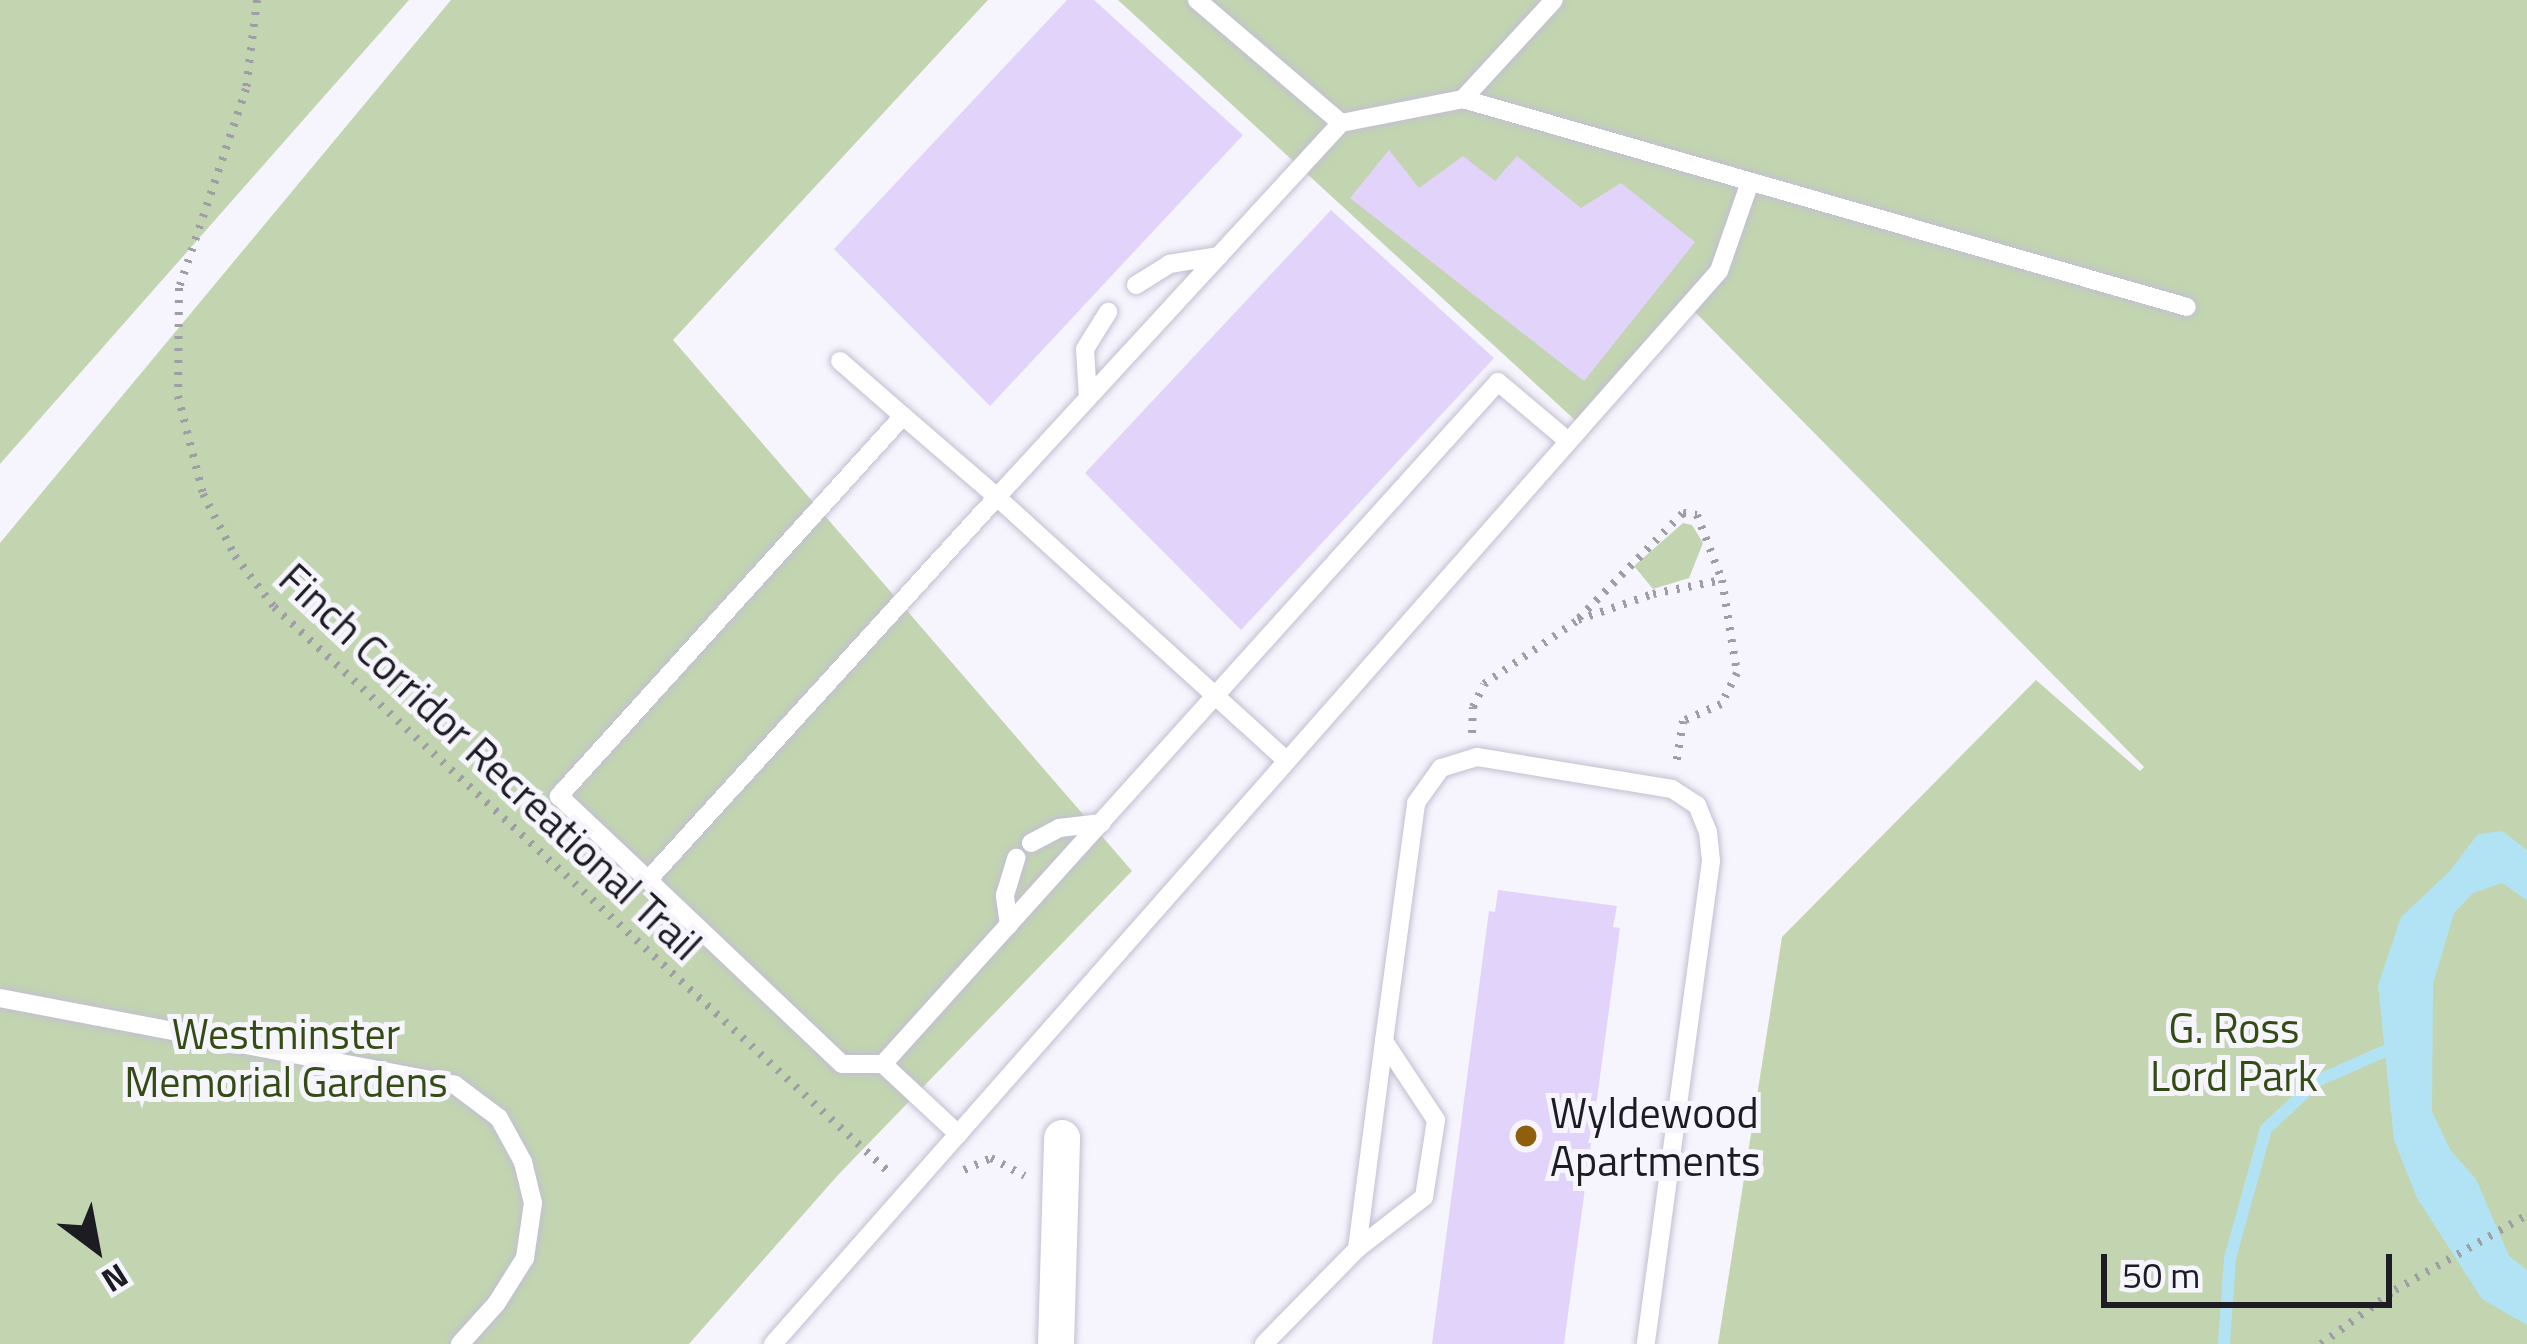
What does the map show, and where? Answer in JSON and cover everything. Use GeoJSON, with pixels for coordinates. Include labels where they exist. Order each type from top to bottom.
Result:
{"type":"FeatureCollection","features":[{"type":"Feature","properties":{"kind":"street"},"geometry":{"type":"LineString","coordinates":[[1056,1344],[1062,1138]]}},
{"type":"Feature","properties":{"kind":"lane"},"geometry":{"type":"LineString","coordinates":[[1197,0],[1342,122]]}},
{"type":"Feature","properties":{"kind":"lane"},"geometry":{"type":"LineString","coordinates":[[1463,99],[1554,0]]}},
{"type":"Feature","properties":{"kind":"lane"},"geometry":{"type":"LineString","coordinates":[[647,880],[1342,122],[1463,99],[2187,307]]}},
{"type":"Feature","properties":{"kind":"lane"},"geometry":{"type":"LineString","coordinates":[[772,1344],[1719,271],[1750,182]]}},
{"type":"Feature","properties":{"kind":"lane"},"geometry":{"type":"LineString","coordinates":[[1136,285],[1169,264],[1219,256]]}},
{"type":"Feature","properties":{"kind":"lane"},"geometry":{"type":"LineString","coordinates":[[1088,398],[1085,349],[1108,312]]}},
{"type":"Feature","properties":{"kind":"lane"},"geometry":{"type":"LineString","coordinates":[[840,361],[1287,761]]}},
{"type":"Feature","properties":{"kind":"lane"},"geometry":{"type":"LineString","coordinates":[[883,1064],[1498,382],[1568,441]]}},
{"type":"Feature","properties":{"kind":"lane"},"geometry":{"type":"LineString","coordinates":[[903,416],[559,796],[842,1064],[883,1064],[958,1134]]}},
{"type":"Feature","properties":{"kind":"lane"},"geometry":{"type":"LineString","coordinates":[[1357,1249],[1416,803],[1441,768],[1477,757],[1667,788],[1696,805],[1708,832],[1711,862],[1646,1344]]}},
{"type":"Feature","properties":{"kind":"lane"},"geometry":{"type":"LineString","coordinates":[[1030,842],[1059,828],[1102,823]]}},
{"type":"Feature","properties":{"kind":"lane"},"geometry":{"type":"LineString","coordinates":[[1009,925],[1005,895],[1016,858]]}},
{"type":"Feature","properties":{"kind":"lane"},"geometry":{"type":"LineString","coordinates":[[0,998],[360,1063],[455,1085],[470,1096],[499,1118],[523,1162],[532,1204],[525,1258],[496,1304],[460,1344]]}},
{"type":"Feature","properties":{"kind":"lane"},"geometry":{"type":"LineString","coordinates":[[1264,1344],[1357,1249],[1424,1196],[1436,1120],[1384,1041]]}},
{"type":"Feature","properties":{"kind":"path","name":"Finch Corridor Recreational Trail"},"geometry":{"type":"LineString","coordinates":[[257,0],[246,89],[178,288],[178,396],[202,494],[235,556],[274,607],[343,671],[896,1178],[916,1182]]}},
{"type":"Feature","properties":{"kind":"path"},"geometry":{"type":"LineString","coordinates":[[1471,740],[1474,707],[1484,684],[1578,620],[1683,513],[1697,515],[1722,580],[1737,674],[1720,704],[1683,721],[1675,769]]}},
{"type":"Feature","properties":{"kind":"path"},"geometry":{"type":"LineString","coordinates":[[1578,620],[1667,590],[1722,580]]}},
{"type":"Feature","properties":{"kind":"path"},"geometry":{"type":"LineString","coordinates":[[916,1182],[992,1158],[1002,1160],[1058,1204]]}},
{"type":"Feature","properties":{"kind":"path"},"geometry":{"type":"LineString","coordinates":[[2321,1344],[2395,1290],[2526,1215]]}},
{"type":"Feature","properties":{"kind":"green space"},"geometry":{"type":"Polygon","coordinates":[[[0,0],[409,0],[0,464],[0,0]]]}},
{"type":"Feature","properties":{"kind":"green space","name":"Westminster Memorial Gardens"},"geometry":{"type":"Polygon","coordinates":[[[451,0],[988,0],[673,340],[1132,871],[838,1175],[689,1344],[0,1344],[0,543],[451,0]]]}},
{"type":"Feature","properties":{"kind":"green space","name":"G. Ross Lord Park"},"geometry":{"type":"Polygon","coordinates":[[[1118,0],[2527,0],[2527,1344],[1718,1344],[1782,937],[2036,680],[2140,771],[2144,767],[1693,310],[1589,433],[1118,0]]]}},
{"type":"Feature","properties":{"kind":"green space"},"geometry":{"type":"Polygon","coordinates":[[[1683,523],[1692,525],[1703,543],[1689,578],[1653,589],[1634,566],[1683,523]]]}},
{"type":"Feature","properties":{"kind":"water"},"geometry":{"type":"Polygon","coordinates":[[[2502,831],[2527,850],[2527,900],[2502,883],[2473,893],[2454,913],[2433,984],[2432,1112],[2451,1151],[2476,1179],[2509,1256],[2527,1270],[2527,1325],[2482,1299],[2417,1198],[2394,1140],[2378,985],[2401,917],[2448,873],[2478,834],[2502,831]]]}},
{"type":"Feature","properties":{"kind":"building"},"geometry":{"type":"Polygon","coordinates":[[[1067,0],[1094,0],[1243,135],[990,406],[834,249],[1067,0]]]}},
{"type":"Feature","properties":{"kind":"building"},"geometry":{"type":"Polygon","coordinates":[[[1389,150],[1419,188],[1463,156],[1495,181],[1517,156],[1581,208],[1621,183],[1695,242],[1584,381],[1350,198],[1389,150]]]}},
{"type":"Feature","properties":{"kind":"building"},"geometry":{"type":"Polygon","coordinates":[[[1331,210],[1494,358],[1241,630],[1085,473],[1331,210]]]}},
{"type":"Feature","properties":{"kind":"building","name":"Wyldewood Apartments"},"geometry":{"type":"Polygon","coordinates":[[[1498,890],[1617,906],[1613,927],[1620,928],[1564,1344],[1432,1344],[1489,911],[1495,912],[1498,890]]]}},
{"type":"Feature","properties":{"kind":"waterway"},"geometry":{"type":"LineString","coordinates":[[2224,1344],[2230,1258],[2266,1129],[2317,1081],[2396,1046]]}},
{"type":"Feature","properties":{"kind":"place","name":"Wyldewood Apartments"},"geometry":{"type":"Point","coordinates":[1526,1136]}}]}
